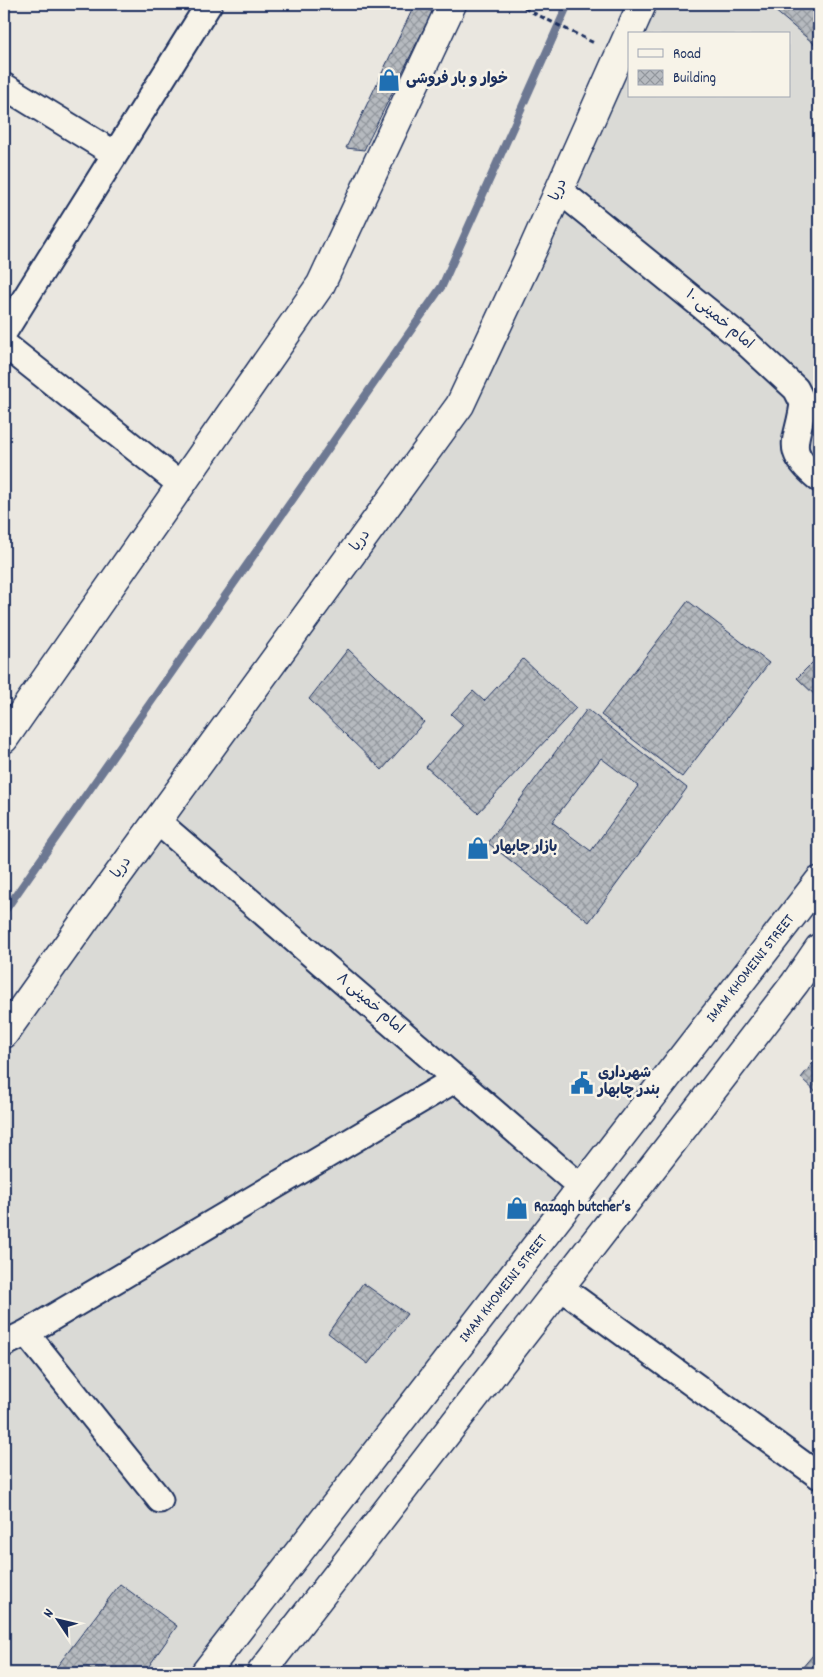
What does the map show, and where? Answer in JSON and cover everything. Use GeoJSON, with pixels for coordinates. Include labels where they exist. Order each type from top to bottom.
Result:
{"type":"FeatureCollection","features":[{"type":"Feature","properties":{"kind":"street"},"geometry":{"type":"LineString","coordinates":[[4,332],[209,4]]}},
{"type":"Feature","properties":{"kind":"street"},"geometry":{"type":"LineString","coordinates":[[4,739],[320,284],[452,4]]}},
{"type":"Feature","properties":{"kind":"street","name":"دریا"},"geometry":{"type":"LineString","coordinates":[[630,32],[642,4]]}},
{"type":"Feature","properties":{"kind":"street","name":"دریا"},"geometry":{"type":"LineString","coordinates":[[4,1034],[460,405],[628,35]]}},
{"type":"Feature","properties":{"kind":"street"},"geometry":{"type":"LineString","coordinates":[[4,86],[115,154]]}},
{"type":"Feature","properties":{"kind":"street","name":"امام خمینی ۱۰"},"geometry":{"type":"LineString","coordinates":[[559,190],[741,338],[796,389],[803,403],[794,440],[795,449],[797,455],[809,470],[819,479]]}},
{"type":"Feature","properties":{"kind":"street"},"geometry":{"type":"LineString","coordinates":[[4,344],[180,484]]}},
{"type":"Feature","properties":{"kind":"street","name":"امام خمینی ۸"},"geometry":{"type":"LineString","coordinates":[[157,821],[582,1188]]}},
{"type":"Feature","properties":{"kind":"street","name":"IMAM KHOMEINI STREET"},"geometry":{"type":"LineString","coordinates":[[205,1673],[819,881]]}},
{"type":"Feature","properties":{"kind":"street"},"geometry":{"type":"LineString","coordinates":[[261,1673],[789,991],[819,948]]}},
{"type":"Feature","properties":{"kind":"street"},"geometry":{"type":"LineString","coordinates":[[4,1344],[26,1333],[456,1079]]}},
{"type":"Feature","properties":{"kind":"street"},"geometry":{"type":"LineString","coordinates":[[582,1188],[616,1214]]}},
{"type":"Feature","properties":{"kind":"street"},"geometry":{"type":"LineString","coordinates":[[560,1288],[819,1476]]}},
{"type":"Feature","properties":{"kind":"street"},"geometry":{"type":"LineString","coordinates":[[26,1333],[160,1500]]}},
{"type":"Feature","properties":{"kind":"path"},"geometry":{"type":"LineString","coordinates":[[516,4],[591,41]]}},
{"type":"Feature","properties":{"kind":"shaded area","name":"بازار چابهار"},"geometry":{"type":"Polygon","coordinates":[[[642,4],[819,4],[819,875],[207,1673],[4,1673],[4,1036],[460,405],[628,35],[628,98],[790,98],[790,32],[629,32],[642,4]]]}},
{"type":"Feature","properties":{"kind":"building","name":"خوار و بار فروشی"},"geometry":{"type":"Polygon","coordinates":[[[415,4],[421,4],[432,12],[364,150],[346,148],[415,4]]]}},
{"type":"Feature","properties":{"kind":"building"},"geometry":{"type":"Polygon","coordinates":[[[767,4],[819,4],[819,48],[767,4]]]}},
{"type":"Feature","properties":{"kind":"building"},"geometry":{"type":"Polygon","coordinates":[[[688,601],[769,663],[682,777],[601,715],[688,601]]]}},
{"type":"Feature","properties":{"kind":"building"},"geometry":{"type":"Polygon","coordinates":[[[348,649],[424,722],[382,770],[309,699],[348,649]]]}},
{"type":"Feature","properties":{"kind":"building"},"geometry":{"type":"Polygon","coordinates":[[[819,656],[819,699],[797,678],[819,656]]]}},
{"type":"Feature","properties":{"kind":"building"},"geometry":{"type":"Polygon","coordinates":[[[523,659],[576,708],[478,813],[426,767],[463,725],[451,714],[473,691],[484,701],[523,659]]]}},
{"type":"Feature","properties":{"kind":"building"},"geometry":{"type":"Polygon","coordinates":[[[587,709],[687,788],[589,922],[488,843],[587,709]],[[601,758],[552,822],[591,851],[638,786],[601,758]]]}},
{"type":"Feature","properties":{"kind":"building"},"geometry":{"type":"Polygon","coordinates":[[[819,1055],[819,1095],[801,1078],[819,1055]]]}},
{"type":"Feature","properties":{"kind":"building"},"geometry":{"type":"Polygon","coordinates":[[[363,1283],[407,1314],[368,1364],[328,1333],[363,1283]]]}},
{"type":"Feature","properties":{"kind":"building"},"geometry":{"type":"Polygon","coordinates":[[[120,1584],[177,1626],[144,1673],[52,1673],[120,1584]]]}},
{"type":"Feature","properties":{"kind":"building"},"geometry":{"type":"Polygon","coordinates":[[[819,1648],[819,1673],[806,1673],[801,1669],[819,1648]]]}},
{"type":"Feature","properties":{"kind":"waterway"},"geometry":{"type":"LineString","coordinates":[[4,912],[442,286],[568,4]]}},
{"type":"Feature","properties":{"kind":"place","name":"خوار و بار فروشی"},"geometry":{"type":"Point","coordinates":[389,80]}},
{"type":"Feature","properties":{"kind":"place","name":"بازار چابهار"},"geometry":{"type":"Point","coordinates":[478,848]}},
{"type":"Feature","properties":{"kind":"place","name":"شهرداری بندر چابهار"},"geometry":{"type":"Point","coordinates":[582,1083]}},
{"type":"Feature","properties":{"kind":"place","name":"Razagh butcher’s"},"geometry":{"type":"Point","coordinates":[517,1208]}}]}
